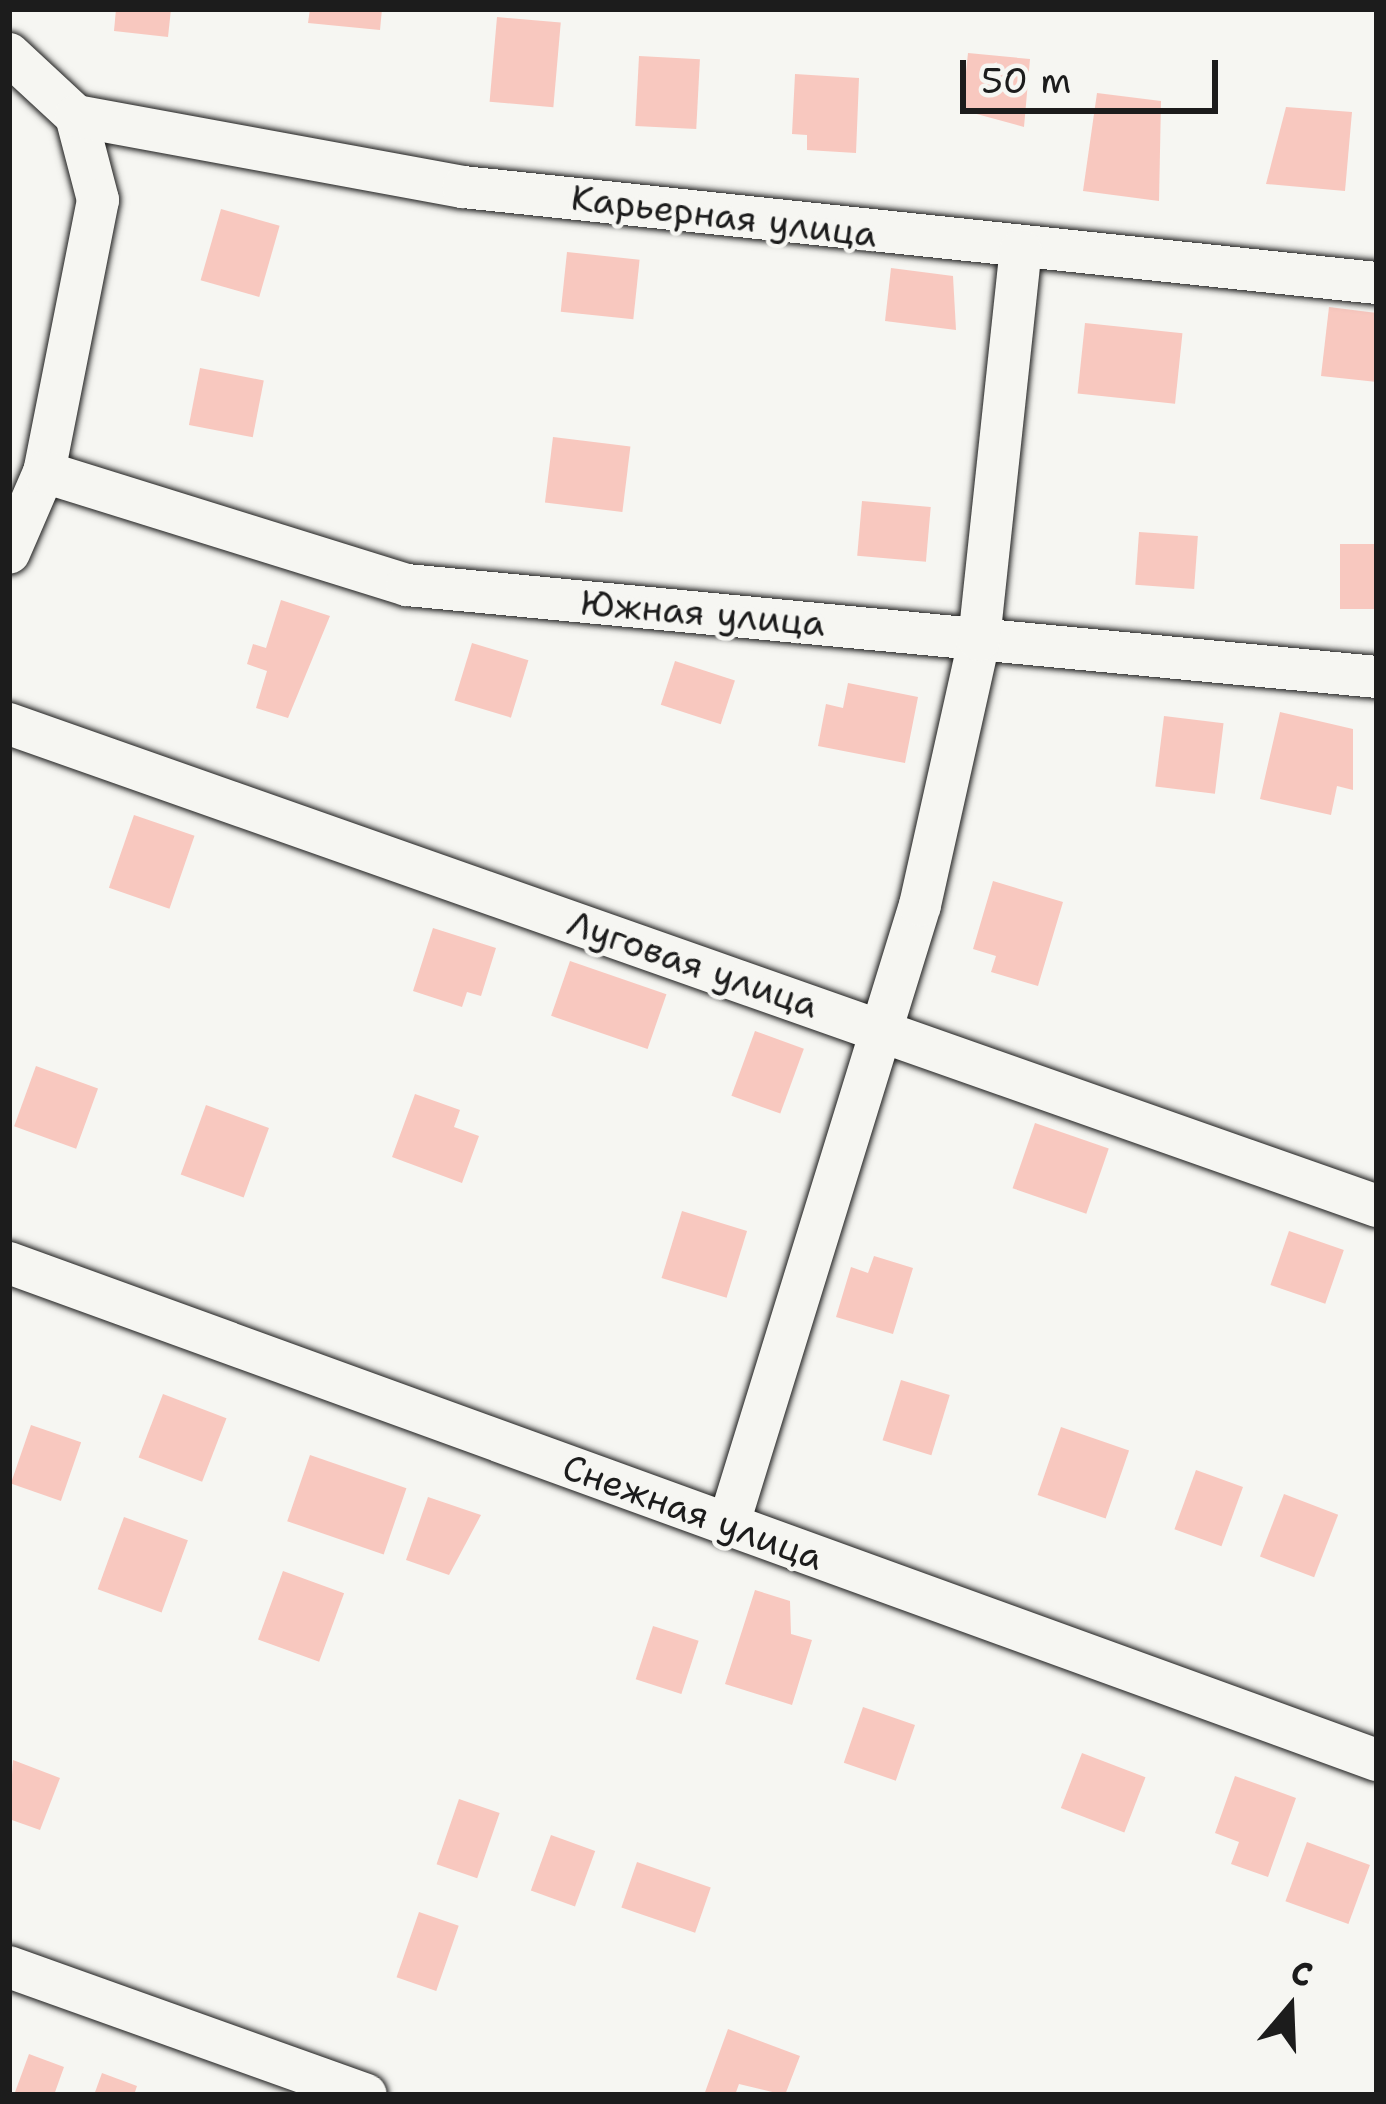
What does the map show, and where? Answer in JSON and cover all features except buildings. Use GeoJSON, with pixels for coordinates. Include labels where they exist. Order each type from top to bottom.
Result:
{"type":"FeatureCollection","features":[{"type":"Feature","properties":{"kind":"street"},"geometry":{"type":"LineString","coordinates":[[9,54],[76,116],[98,200],[44,472],[11,545]]}},
{"type":"Feature","properties":{"kind":"street","name":"Карьерная улица"},"geometry":{"type":"LineString","coordinates":[[76,116],[464,187],[1021,250],[1377,284]]}},
{"type":"Feature","properties":{"kind":"street"},"geometry":{"type":"LineString","coordinates":[[728,1526],[877,1029],[920,904],[979,640],[1021,250]]}},
{"type":"Feature","properties":{"kind":"street","name":"Южная улица"},"geometry":{"type":"LineString","coordinates":[[44,472],[406,585],[1377,677]]}},
{"type":"Feature","properties":{"kind":"street","name":"Луговая улица"},"geometry":{"type":"LineString","coordinates":[[9,724],[1377,1206]]}},
{"type":"Feature","properties":{"kind":"street","name":"Снежная улица"},"geometry":{"type":"LineString","coordinates":[[9,1263],[1377,1760]]}},
{"type":"Feature","properties":{"kind":"street"},"geometry":{"type":"LineString","coordinates":[[9,1967],[366,2095]]}}]}
